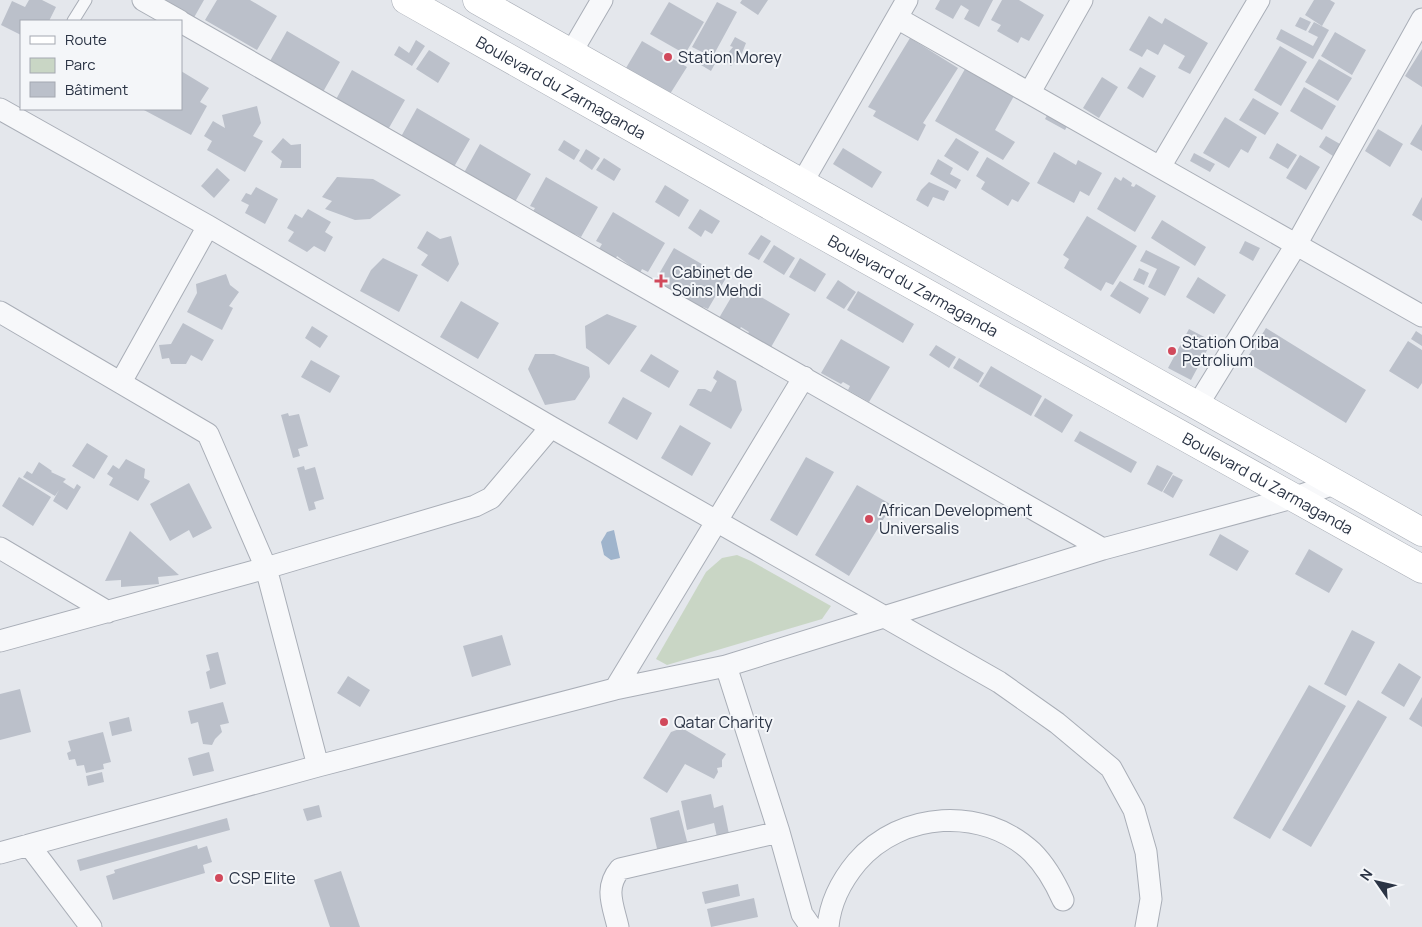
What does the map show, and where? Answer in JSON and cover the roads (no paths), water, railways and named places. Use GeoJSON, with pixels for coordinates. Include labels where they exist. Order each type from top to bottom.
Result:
{"type":"FeatureCollection","features":[{"type":"Feature","properties":{"kind":"main road","name":"Boulevard du Zarmaganda"},"geometry":{"type":"LineString","coordinates":[[406,0],[799,222],[1296,497],[1422,569]]}},
{"type":"Feature","properties":{"kind":"main road","name":"Boulevard du Zarmaganda"},"geometry":{"type":"LineString","coordinates":[[477,0],[1422,532]]}},
{"type":"Feature","properties":{"kind":"street"},"geometry":{"type":"LineString","coordinates":[[143,0],[178,20]]}},
{"type":"Feature","properties":{"kind":"street"},"geometry":{"type":"LineString","coordinates":[[571,53],[602,0]]}},
{"type":"Feature","properties":{"kind":"street"},"geometry":{"type":"LineString","coordinates":[[1030,92],[1082,0]]}},
{"type":"Feature","properties":{"kind":"street"},"geometry":{"type":"LineString","coordinates":[[1160,167],[1258,0]]}},
{"type":"Feature","properties":{"kind":"street"},"geometry":{"type":"LineString","coordinates":[[802,183],[902,9],[1030,92],[1422,316]]}},
{"type":"Feature","properties":{"kind":"street"},"geometry":{"type":"LineString","coordinates":[[1197,406],[1296,245],[1422,19]]}},
{"type":"Feature","properties":{"kind":"street"},"geometry":{"type":"LineString","coordinates":[[182,23],[1103,549]]}},
{"type":"Feature","properties":{"kind":"street"},"geometry":{"type":"LineString","coordinates":[[12,110],[551,427],[888,617],[999,682],[1057,723],[1111,768],[1134,810],[1146,852],[1151,899],[1146,927]]}},
{"type":"Feature","properties":{"kind":"street"},"geometry":{"type":"LineString","coordinates":[[121,382],[208,226]]}},
{"type":"Feature","properties":{"kind":"street"},"geometry":{"type":"LineString","coordinates":[[0,312],[208,434],[266,568],[318,766]]}},
{"type":"Feature","properties":{"kind":"street"},"geometry":{"type":"LineString","coordinates":[[615,689],[718,522],[804,377]]}},
{"type":"Feature","properties":{"kind":"street"},"geometry":{"type":"LineString","coordinates":[[0,641],[266,568],[475,506],[491,498],[551,427]]}},
{"type":"Feature","properties":{"kind":"street"},"geometry":{"type":"LineString","coordinates":[[0,853],[318,766],[615,689],[726,666],[1103,549],[1296,497],[1334,484]]}},
{"type":"Feature","properties":{"kind":"street"},"geometry":{"type":"LineString","coordinates":[[0,548],[108,612]]}},
{"type":"Feature","properties":{"kind":"street"},"geometry":{"type":"LineString","coordinates":[[726,666],[779,832],[802,914],[811,927]]}},
{"type":"Feature","properties":{"kind":"street"},"geometry":{"type":"LineString","coordinates":[[828,927],[833,904],[840,887],[862,857],[876,845],[900,831],[926,822],[944,820],[980,824],[1015,839],[1044,866],[1063,900]]}},
{"type":"Feature","properties":{"kind":"street"},"geometry":{"type":"LineString","coordinates":[[618,927],[610,886],[620,869],[779,832]]}},
{"type":"Feature","properties":{"kind":"street"},"geometry":{"type":"LineString","coordinates":[[29,845],[91,927]]}},
{"type":"Feature","properties":{"kind":"lane"},"geometry":{"type":"LineString","coordinates":[[74,20],[86,0]]}},
{"type":"Feature","properties":{"kind":"water"},"geometry":{"type":"Polygon","coordinates":[[[614,530],[620,558],[611,560],[604,555],[601,542],[607,532],[614,530]]]}},
{"type":"Feature","properties":{"kind":"place","name":"Station Morey"},"geometry":{"type":"Point","coordinates":[668,57]}},
{"type":"Feature","properties":{"kind":"place","name":"Cabinet de Soins Mehdi"},"geometry":{"type":"Point","coordinates":[661,281]}},
{"type":"Feature","properties":{"kind":"place","name":"Station Oriba Petrolium"},"geometry":{"type":"Point","coordinates":[1172,351]}},
{"type":"Feature","properties":{"kind":"place","name":"African Development Universalis"},"geometry":{"type":"Point","coordinates":[869,519]}},
{"type":"Feature","properties":{"kind":"place","name":"Qatar Charity"},"geometry":{"type":"Point","coordinates":[664,722]}},
{"type":"Feature","properties":{"kind":"place","name":"CSP Elite"},"geometry":{"type":"Point","coordinates":[219,878]}}]}
